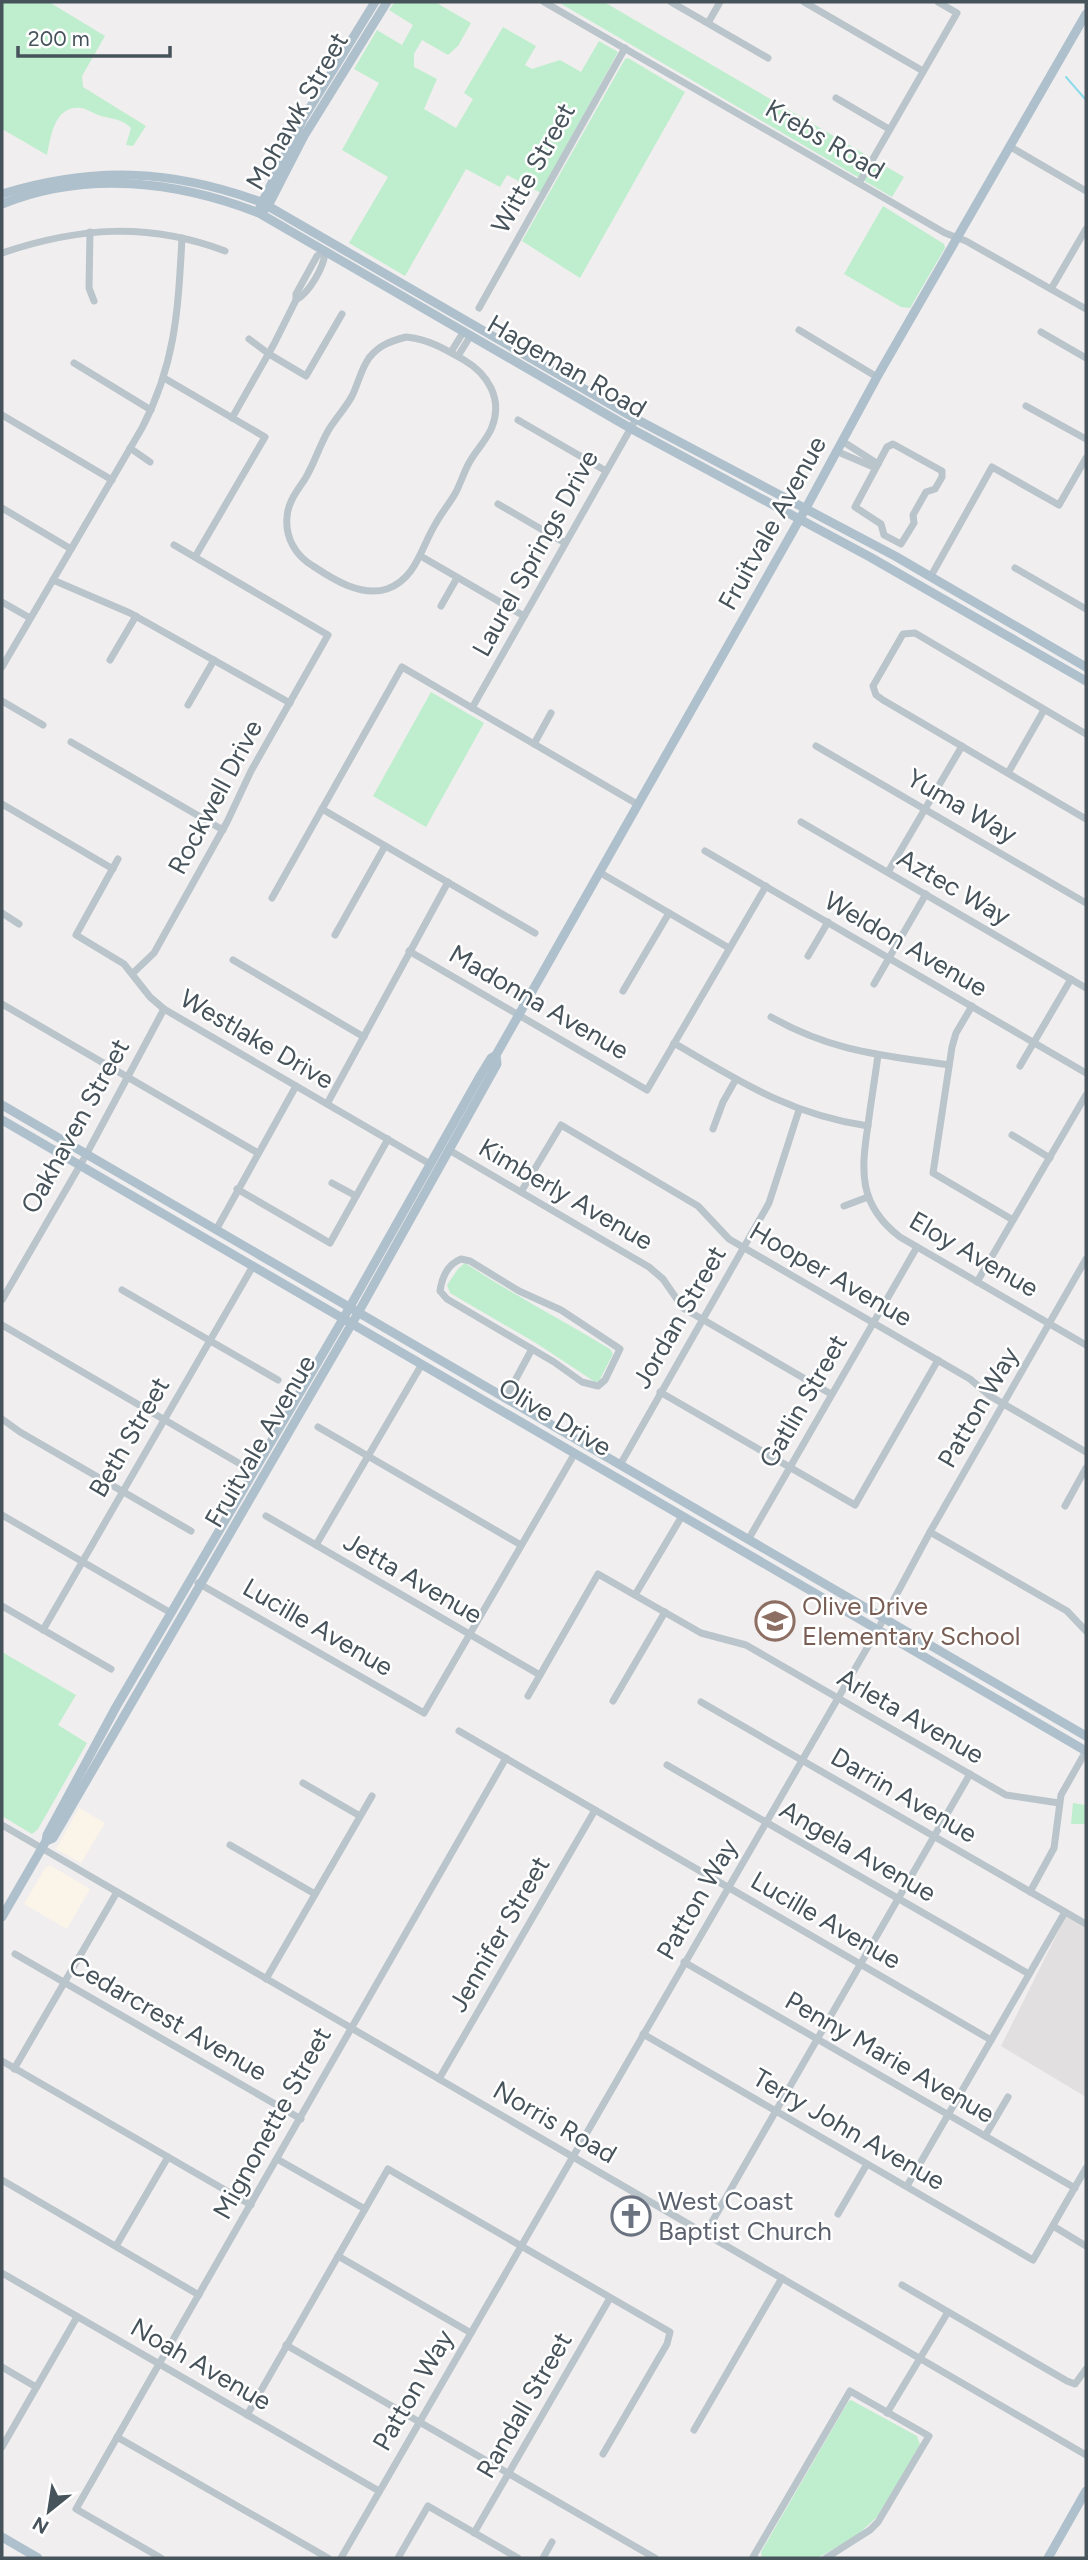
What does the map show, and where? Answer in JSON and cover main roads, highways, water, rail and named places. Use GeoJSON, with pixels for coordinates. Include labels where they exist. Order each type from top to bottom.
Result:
{"type":"FeatureCollection","features":[{"type":"Feature","properties":{"kind":"main road","name":"Mohawk Street"},"geometry":{"type":"LineString","coordinates":[[260,213],[303,119],[375,2]]}},
{"type":"Feature","properties":{"kind":"main road","name":"Mohawk Street"},"geometry":{"type":"LineString","coordinates":[[264,204],[387,2]]}},
{"type":"Feature","properties":{"kind":"main road","name":"Fruitvale Avenue"},"geometry":{"type":"LineString","coordinates":[[354,1310],[454,1121],[491,1058],[496,1055],[806,508],[877,377],[1086,14]]}},
{"type":"Feature","properties":{"kind":"main road","name":"Hageman Road"},"geometry":{"type":"LineString","coordinates":[[2,194],[72,177],[133,174],[199,183],[264,204],[517,349],[687,457],[870,556],[1086,681]]}},
{"type":"Feature","properties":{"kind":"main road","name":"Hageman Road"},"geometry":{"type":"LineString","coordinates":[[2,204],[69,186],[129,183],[194,191],[260,213],[467,333],[633,424],[806,508],[1086,667]]}},
{"type":"Feature","properties":{"kind":"main road"},"geometry":{"type":"LineString","coordinates":[[325,251],[331,248],[378,271]]}},
{"type":"Feature","properties":{"kind":"main road"},"geometry":{"type":"LineString","coordinates":[[467,333],[476,332],[507,350],[517,349]]}},
{"type":"Feature","properties":{"kind":"main road"},"geometry":{"type":"LineString","coordinates":[[687,457],[718,471],[739,474]]}},
{"type":"Feature","properties":{"kind":"main road"},"geometry":{"type":"LineString","coordinates":[[870,556],[888,561],[924,580],[930,576]]}},
{"type":"Feature","properties":{"kind":"main road"},"geometry":{"type":"LineString","coordinates":[[1062,667],[1073,667],[1086,675]]}},
{"type":"Feature","properties":{"kind":"main road","name":"Fruitvale Avenue"},"geometry":{"type":"LineString","coordinates":[[44,1845],[53,1838],[201,1584],[347,1322],[497,1064],[496,1055]]}},
{"type":"Feature","properties":{"kind":"main road","name":"Olive Drive"},"geometry":{"type":"LineString","coordinates":[[2,1105],[1086,1736]]}},
{"type":"Feature","properties":{"kind":"main road","name":"Olive Drive"},"geometry":{"type":"LineString","coordinates":[[2,1120],[1086,1751]]}},
{"type":"Feature","properties":{"kind":"main road"},"geometry":{"type":"LineString","coordinates":[[449,1150],[454,1121]]}},
{"type":"Feature","properties":{"kind":"main road","name":"Fruitvale Avenue"},"geometry":{"type":"LineString","coordinates":[[2,1917],[191,1579],[347,1322]]}},
{"type":"Feature","properties":{"kind":"main road"},"geometry":{"type":"LineString","coordinates":[[465,1388],[498,1401],[505,1399]]}},
{"type":"Feature","properties":{"kind":"main road"},"geometry":{"type":"LineString","coordinates":[[575,1453],[581,1452],[620,1465]]}},
{"type":"Feature","properties":{"kind":"main road"},"geometry":{"type":"LineString","coordinates":[[699,1525],[708,1524],[742,1543],[748,1540]]}},
{"type":"Feature","properties":{"kind":"main road"},"geometry":{"type":"LineString","coordinates":[[1050,1729],[1059,1728],[1086,1742]]}},
{"type":"Feature","properties":{"kind":"main road"},"geometry":{"type":"LineString","coordinates":[[104,1731],[113,1737]]}},
{"type":"Feature","properties":{"kind":"main road"},"geometry":{"type":"LineString","coordinates":[[1048,2558],[1086,2491]]}},
{"type":"Feature","properties":{"kind":"main road"},"geometry":{"type":"LineString","coordinates":[[2,2537],[38,2558]]}},
{"type":"Feature","properties":{"kind":"waterway"},"geometry":{"type":"LineString","coordinates":[[1066,77],[1086,100]]}},
{"type":"Feature","properties":{"kind":"place","name":"Olive Drive Elementary School"},"geometry":{"type":"Point","coordinates":[775,1621]}},
{"type":"Feature","properties":{"kind":"place","name":"West Coast Baptist Church"},"geometry":{"type":"Point","coordinates":[631,2216]}}]}
